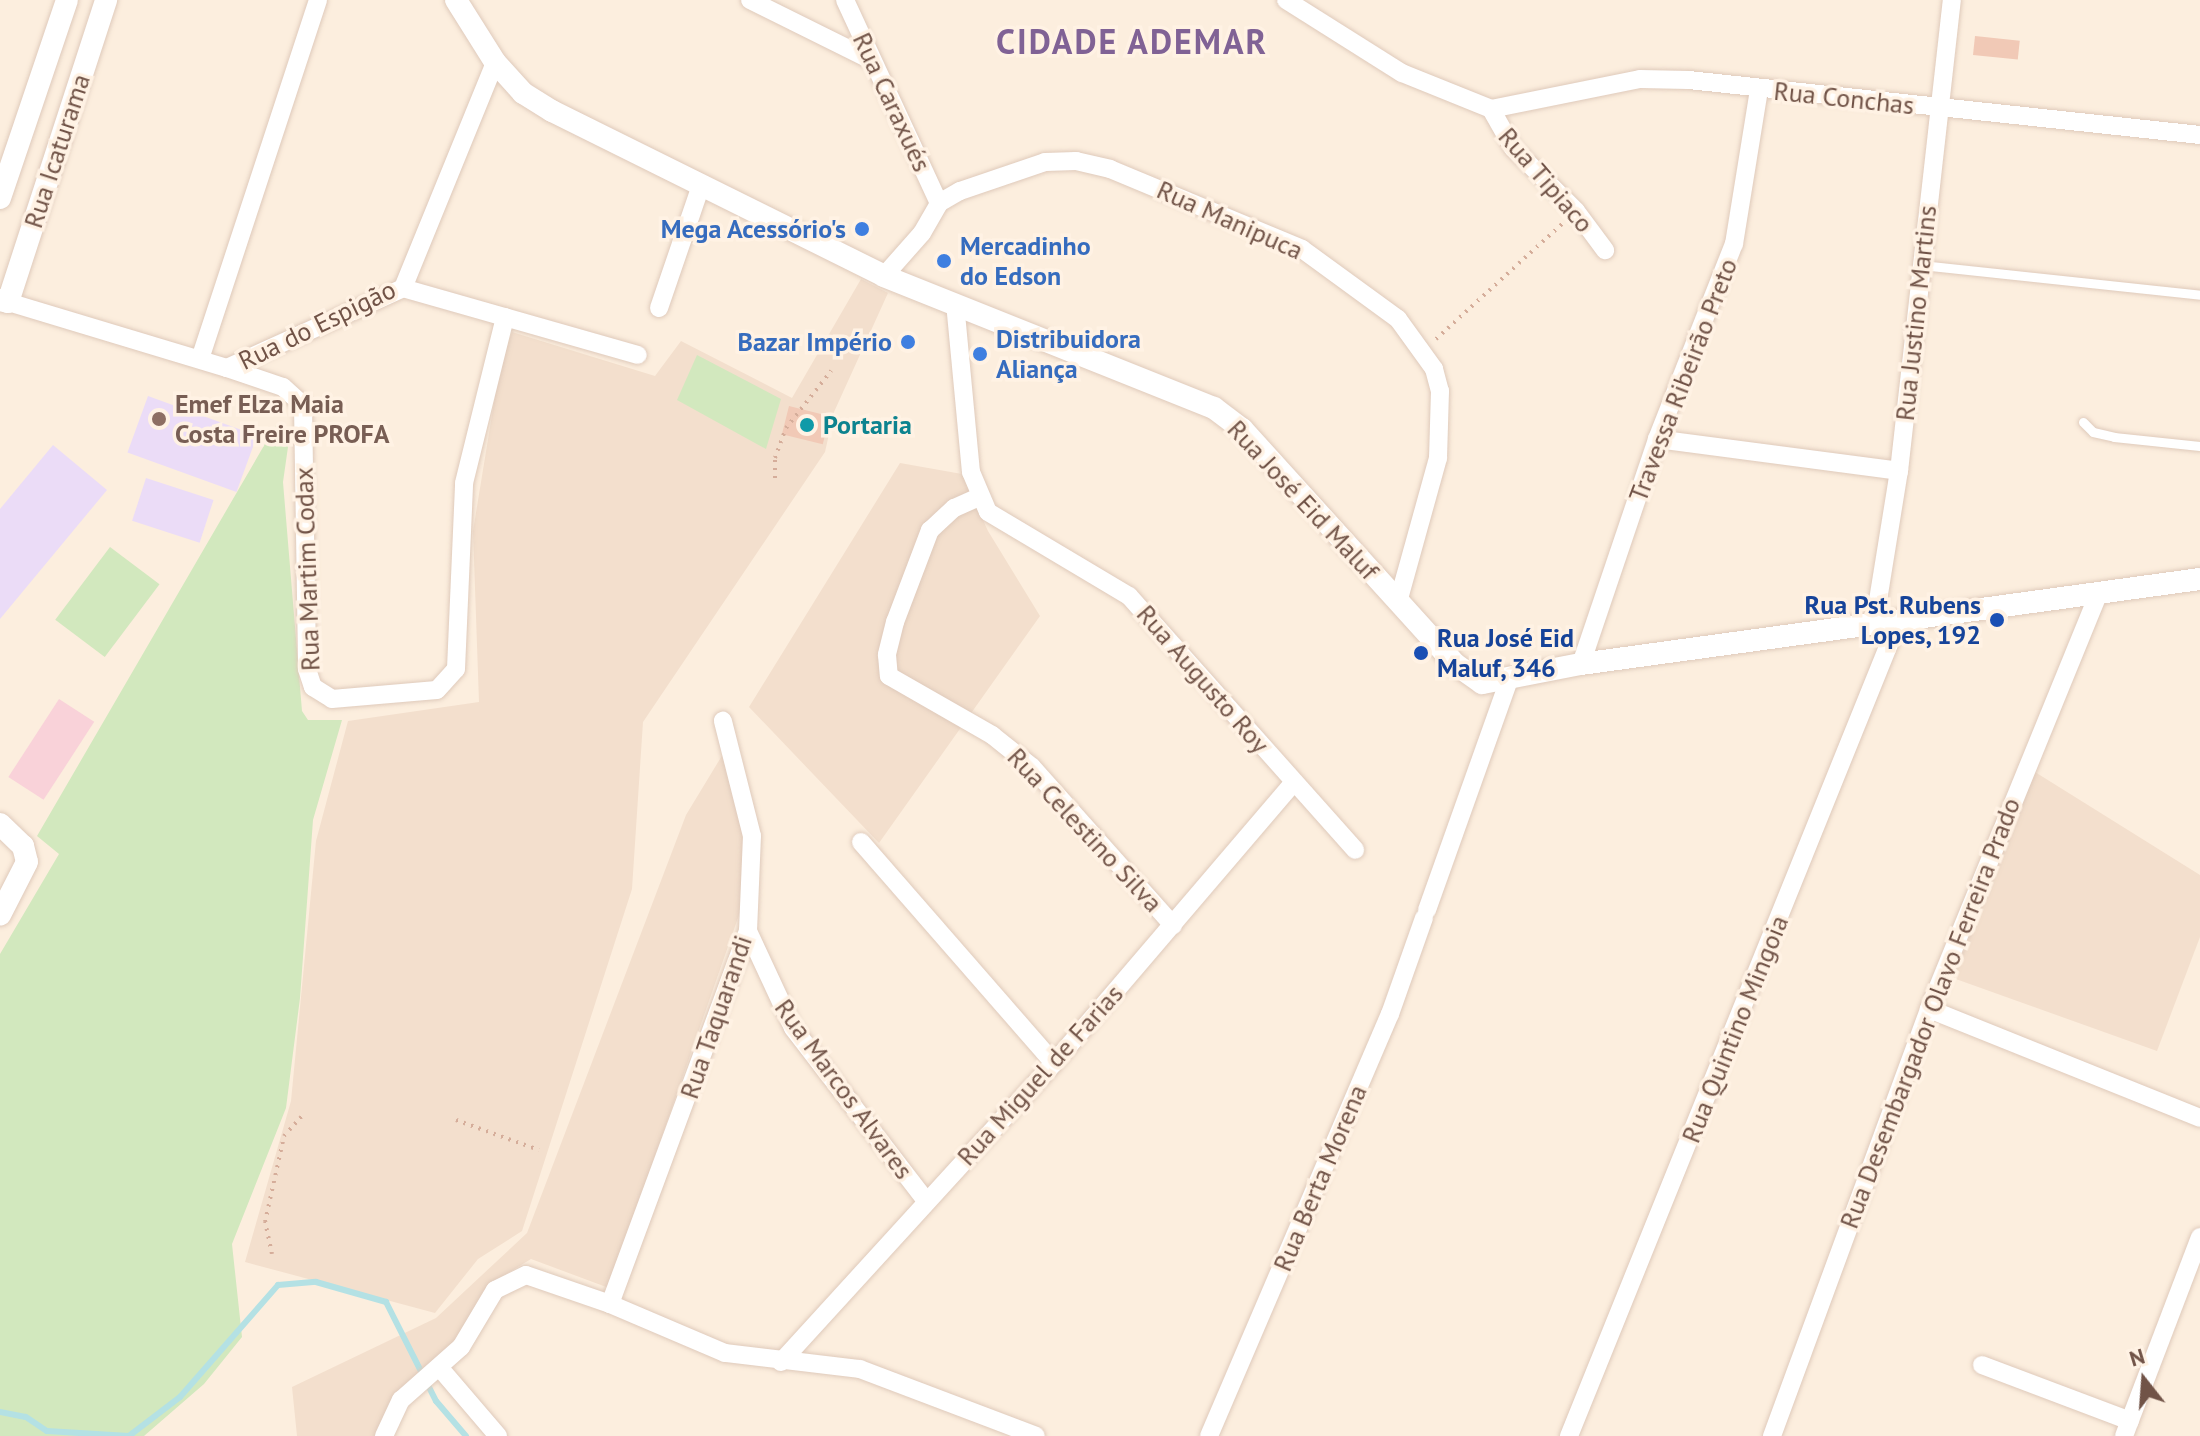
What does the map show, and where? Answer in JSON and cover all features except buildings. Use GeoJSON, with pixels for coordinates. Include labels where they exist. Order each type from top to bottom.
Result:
{"type":"FeatureCollection","features":[{"type":"Feature","properties":{"kind":"street","name":"Rua Icaturama"},"geometry":{"type":"LineString","coordinates":[[0,198],[67,0]]}},
{"type":"Feature","properties":{"kind":"street","name":"Rua Icaturama"},"geometry":{"type":"LineString","coordinates":[[4,301],[106,0]]}},
{"type":"Feature","properties":{"kind":"street"},"geometry":{"type":"LineString","coordinates":[[200,359],[318,0]]}},
{"type":"Feature","properties":{"kind":"street","name":"Rua José Eid Maluf"},"geometry":{"type":"LineString","coordinates":[[456,0],[495,62],[523,93],[552,111],[884,276],[1214,408],[1242,429],[1466,674],[1482,683],[1581,664],[2200,579]]}},
{"type":"Feature","properties":{"kind":"street"},"geometry":{"type":"LineString","coordinates":[[750,0],[871,60]]}},
{"type":"Feature","properties":{"kind":"street","name":"Rua Caraxués"},"geometry":{"type":"LineString","coordinates":[[845,0],[939,203]]}},
{"type":"Feature","properties":{"kind":"street"},"geometry":{"type":"LineString","coordinates":[[1286,0],[1402,73],[1491,109]]}},
{"type":"Feature","properties":{"kind":"street","name":"Rua Justino Martins"},"geometry":{"type":"LineString","coordinates":[[1874,625],[1899,471],[1952,0]]}},
{"type":"Feature","properties":{"kind":"street","name":"Rua do Espigão"},"geometry":{"type":"LineString","coordinates":[[4,301],[227,368],[403,288],[495,62]]}},
{"type":"Feature","properties":{"kind":"street","name":"Rua Conchas"},"geometry":{"type":"LineString","coordinates":[[1491,109],[1640,79],[2200,135]]}},
{"type":"Feature","properties":{"kind":"street","name":"Travessa Ribeirão Preto"},"geometry":{"type":"LineString","coordinates":[[1581,664],[1657,439],[1734,244],[1759,89]]}},
{"type":"Feature","properties":{"kind":"street","name":"Rua Tipiaco"},"geometry":{"type":"LineString","coordinates":[[1491,109],[1513,148],[1576,211],[1605,250]]}},
{"type":"Feature","properties":{"kind":"street","name":"Rua Manipuca"},"geometry":{"type":"LineString","coordinates":[[939,203],[960,191],[1045,162],[1076,161],[1110,169],[1302,249],[1398,319],[1423,352],[1440,391],[1438,458],[1398,602]]}},
{"type":"Feature","properties":{"kind":"street"},"geometry":{"type":"LineString","coordinates":[[659,308],[701,185]]}},
{"type":"Feature","properties":{"kind":"street"},"geometry":{"type":"LineString","coordinates":[[884,276],[922,233],[939,203]]}},
{"type":"Feature","properties":{"kind":"street"},"geometry":{"type":"LineString","coordinates":[[403,288],[638,355]]}},
{"type":"Feature","properties":{"kind":"street"},"geometry":{"type":"LineString","coordinates":[[955,303],[971,472],[983,505]]}},
{"type":"Feature","properties":{"kind":"street","name":"Rua Martim Codax"},"geometry":{"type":"LineString","coordinates":[[227,368],[283,387],[303,405],[307,669],[313,687],[332,699],[437,690],[456,669],[464,483],[505,317]]}},
{"type":"Feature","properties":{"kind":"street"},"geometry":{"type":"LineString","coordinates":[[1657,439],[1899,471]]}},
{"type":"Feature","properties":{"kind":"street","name":"Rua Augusto Roy"},"geometry":{"type":"LineString","coordinates":[[983,505],[1129,596],[1180,647],[1293,783],[1355,850]]}},
{"type":"Feature","properties":{"kind":"street","name":"Rua Celestino Silva"},"geometry":{"type":"LineString","coordinates":[[983,505],[954,508],[930,530],[895,622],[887,655],[889,676],[992,735],[1032,767],[1173,925]]}},
{"type":"Feature","properties":{"kind":"street","name":"Rua Desembargador Olavo Ferreira Prado"},"geometry":{"type":"LineString","coordinates":[[1772,1436],[1929,1009],[2098,594]]}},
{"type":"Feature","properties":{"kind":"street","name":"Rua Quintino Mingoia"},"geometry":{"type":"LineString","coordinates":[[1569,1436],[1898,622]]}},
{"type":"Feature","properties":{"kind":"street","name":"Rua Berta Morena"},"geometry":{"type":"LineString","coordinates":[[1209,1436],[1390,1014],[1509,680]]}},
{"type":"Feature","properties":{"kind":"street","name":"Rua Taquarandi"},"geometry":{"type":"LineString","coordinates":[[610,1304],[748,931],[752,836],[723,721]]}},
{"type":"Feature","properties":{"kind":"street","name":"Rua Miguel de Farias"},"geometry":{"type":"LineString","coordinates":[[781,1362],[1054,1063],[1293,783]]}},
{"type":"Feature","properties":{"kind":"street"},"geometry":{"type":"LineString","coordinates":[[0,824],[26,854],[25,871],[0,915]]}},
{"type":"Feature","properties":{"kind":"street"},"geometry":{"type":"LineString","coordinates":[[861,842],[1054,1063]]}},
{"type":"Feature","properties":{"kind":"street","name":"Rua Marcos Alvares"},"geometry":{"type":"LineString","coordinates":[[748,931],[793,1028],[926,1201]]}},
{"type":"Feature","properties":{"kind":"street"},"geometry":{"type":"LineString","coordinates":[[1929,1009],[2200,1118]]}},
{"type":"Feature","properties":{"kind":"street"},"geometry":{"type":"LineString","coordinates":[[1982,1365],[2127,1429],[2200,1237]]}},
{"type":"Feature","properties":{"kind":"street"},"geometry":{"type":"LineString","coordinates":[[384,1436],[410,1390],[461,1347],[495,1290],[526,1275],[610,1304],[725,1353],[860,1369],[1036,1436]]}},
{"type":"Feature","properties":{"kind":"street"},"geometry":{"type":"LineString","coordinates":[[434,1371],[498,1436]]}},
{"type":"Feature","properties":{"kind":"lane"},"geometry":{"type":"LineString","coordinates":[[1921,265],[2200,295]]}},
{"type":"Feature","properties":{"kind":"lane"},"geometry":{"type":"LineString","coordinates":[[2083,422],[2093,432],[2114,437],[2200,446]]}},
{"type":"Feature","properties":{"kind":"path"},"geometry":{"type":"LineString","coordinates":[[1423,352],[1576,211]]}},
{"type":"Feature","properties":{"kind":"path"},"geometry":{"type":"LineString","coordinates":[[775,478],[775,458],[786,428],[831,371]]}},
{"type":"Feature","properties":{"kind":"path"},"geometry":{"type":"LineString","coordinates":[[272,1254],[265,1222],[284,1136],[302,1116]]}},
{"type":"Feature","properties":{"kind":"path"},"geometry":{"type":"LineString","coordinates":[[456,1120],[539,1150]]}},
{"type":"Feature","properties":{"kind":"shaded area"},"geometry":{"type":"Polygon","coordinates":[[[861,279],[888,293],[834,412],[825,452],[643,722],[632,889],[522,1231],[478,1259],[435,1313],[245,1262],[291,1101],[316,841],[348,721],[479,702],[473,531],[500,366],[512,332],[655,376],[681,341],[792,398],[861,279]]]}},
{"type":"Feature","properties":{"kind":"shaded area"},"geometry":{"type":"Polygon","coordinates":[[[148,396],[257,436],[236,492],[127,452],[148,396]]]}},
{"type":"Feature","properties":{"kind":"shaded area"},"geometry":{"type":"Polygon","coordinates":[[[53,445],[107,490],[0,619],[0,509],[53,445]]]}},
{"type":"Feature","properties":{"kind":"shaded area"},"geometry":{"type":"Polygon","coordinates":[[[900,463],[962,474],[988,531],[1040,616],[879,843],[749,707],[900,463]]]}},
{"type":"Feature","properties":{"kind":"shaded area"},"geometry":{"type":"Polygon","coordinates":[[[146,478],[214,500],[200,543],[132,521],[146,478]]]}},
{"type":"Feature","properties":{"kind":"shaded area"},"geometry":{"type":"Polygon","coordinates":[[[59,699],[94,722],[44,800],[8,777],[59,699]]]}},
{"type":"Feature","properties":{"kind":"shaded area"},"geometry":{"type":"Polygon","coordinates":[[[726,749],[748,837],[740,912],[609,1288],[531,1259],[493,1282],[456,1343],[389,1403],[376,1436],[297,1436],[292,1387],[436,1318],[527,1233],[686,815],[726,749]]]}},
{"type":"Feature","properties":{"kind":"shaded area"},"geometry":{"type":"Polygon","coordinates":[[[2035,772],[2200,875],[2200,937],[2157,1051],[1953,978],[2035,772]]]}},
{"type":"Feature","properties":{"kind":"green space"},"geometry":{"type":"Polygon","coordinates":[[[697,355],[781,399],[766,449],[677,400],[697,355]]]}},
{"type":"Feature","properties":{"kind":"green space"},"geometry":{"type":"Polygon","coordinates":[[[276,425],[288,447],[283,482],[302,711],[308,720],[342,720],[313,820],[300,998],[286,1108],[232,1244],[242,1337],[204,1384],[144,1436],[0,1436],[0,954],[59,854],[37,836],[276,425]]]}},
{"type":"Feature","properties":{"kind":"green space"},"geometry":{"type":"Polygon","coordinates":[[[110,547],[160,584],[105,657],[55,620],[110,547]]]}},
{"type":"Feature","properties":{"kind":"waterway"},"geometry":{"type":"LineString","coordinates":[[0,1412],[26,1417],[47,1431],[129,1436],[180,1397],[278,1285],[316,1282],[386,1302],[436,1401],[466,1436]]}},
{"type":"Feature","properties":{"kind":"place","name":"Mega Acessório's"},"geometry":{"type":"Point","coordinates":[862,229]}},
{"type":"Feature","properties":{"kind":"place","name":"Mercadinho do Edson"},"geometry":{"type":"Point","coordinates":[944,261]}},
{"type":"Feature","properties":{"kind":"place","name":"Bazar Império"},"geometry":{"type":"Point","coordinates":[908,342]}},
{"type":"Feature","properties":{"kind":"place","name":"Distribuidora Aliança"},"geometry":{"type":"Point","coordinates":[980,354]}},
{"type":"Feature","properties":{"kind":"place","name":"Emef Elza Maia Costa Freire PROFA"},"geometry":{"type":"Point","coordinates":[159,419]}},
{"type":"Feature","properties":{"kind":"place","name":"Portaria"},"geometry":{"type":"Point","coordinates":[807,425]}},
{"type":"Feature","properties":{"kind":"place","name":"Rua Pst. Rubens Lopes, 192"},"geometry":{"type":"Point","coordinates":[1997,620]}},
{"type":"Feature","properties":{"kind":"place","name":"Rua José Eid Maluf, 346"},"geometry":{"type":"Point","coordinates":[1421,653]}},
{"type":"Feature","properties":{"kind":"district","name":"CIDADE ADEMAR"},"geometry":{"type":"Point","coordinates":[1132,42]}}]}
